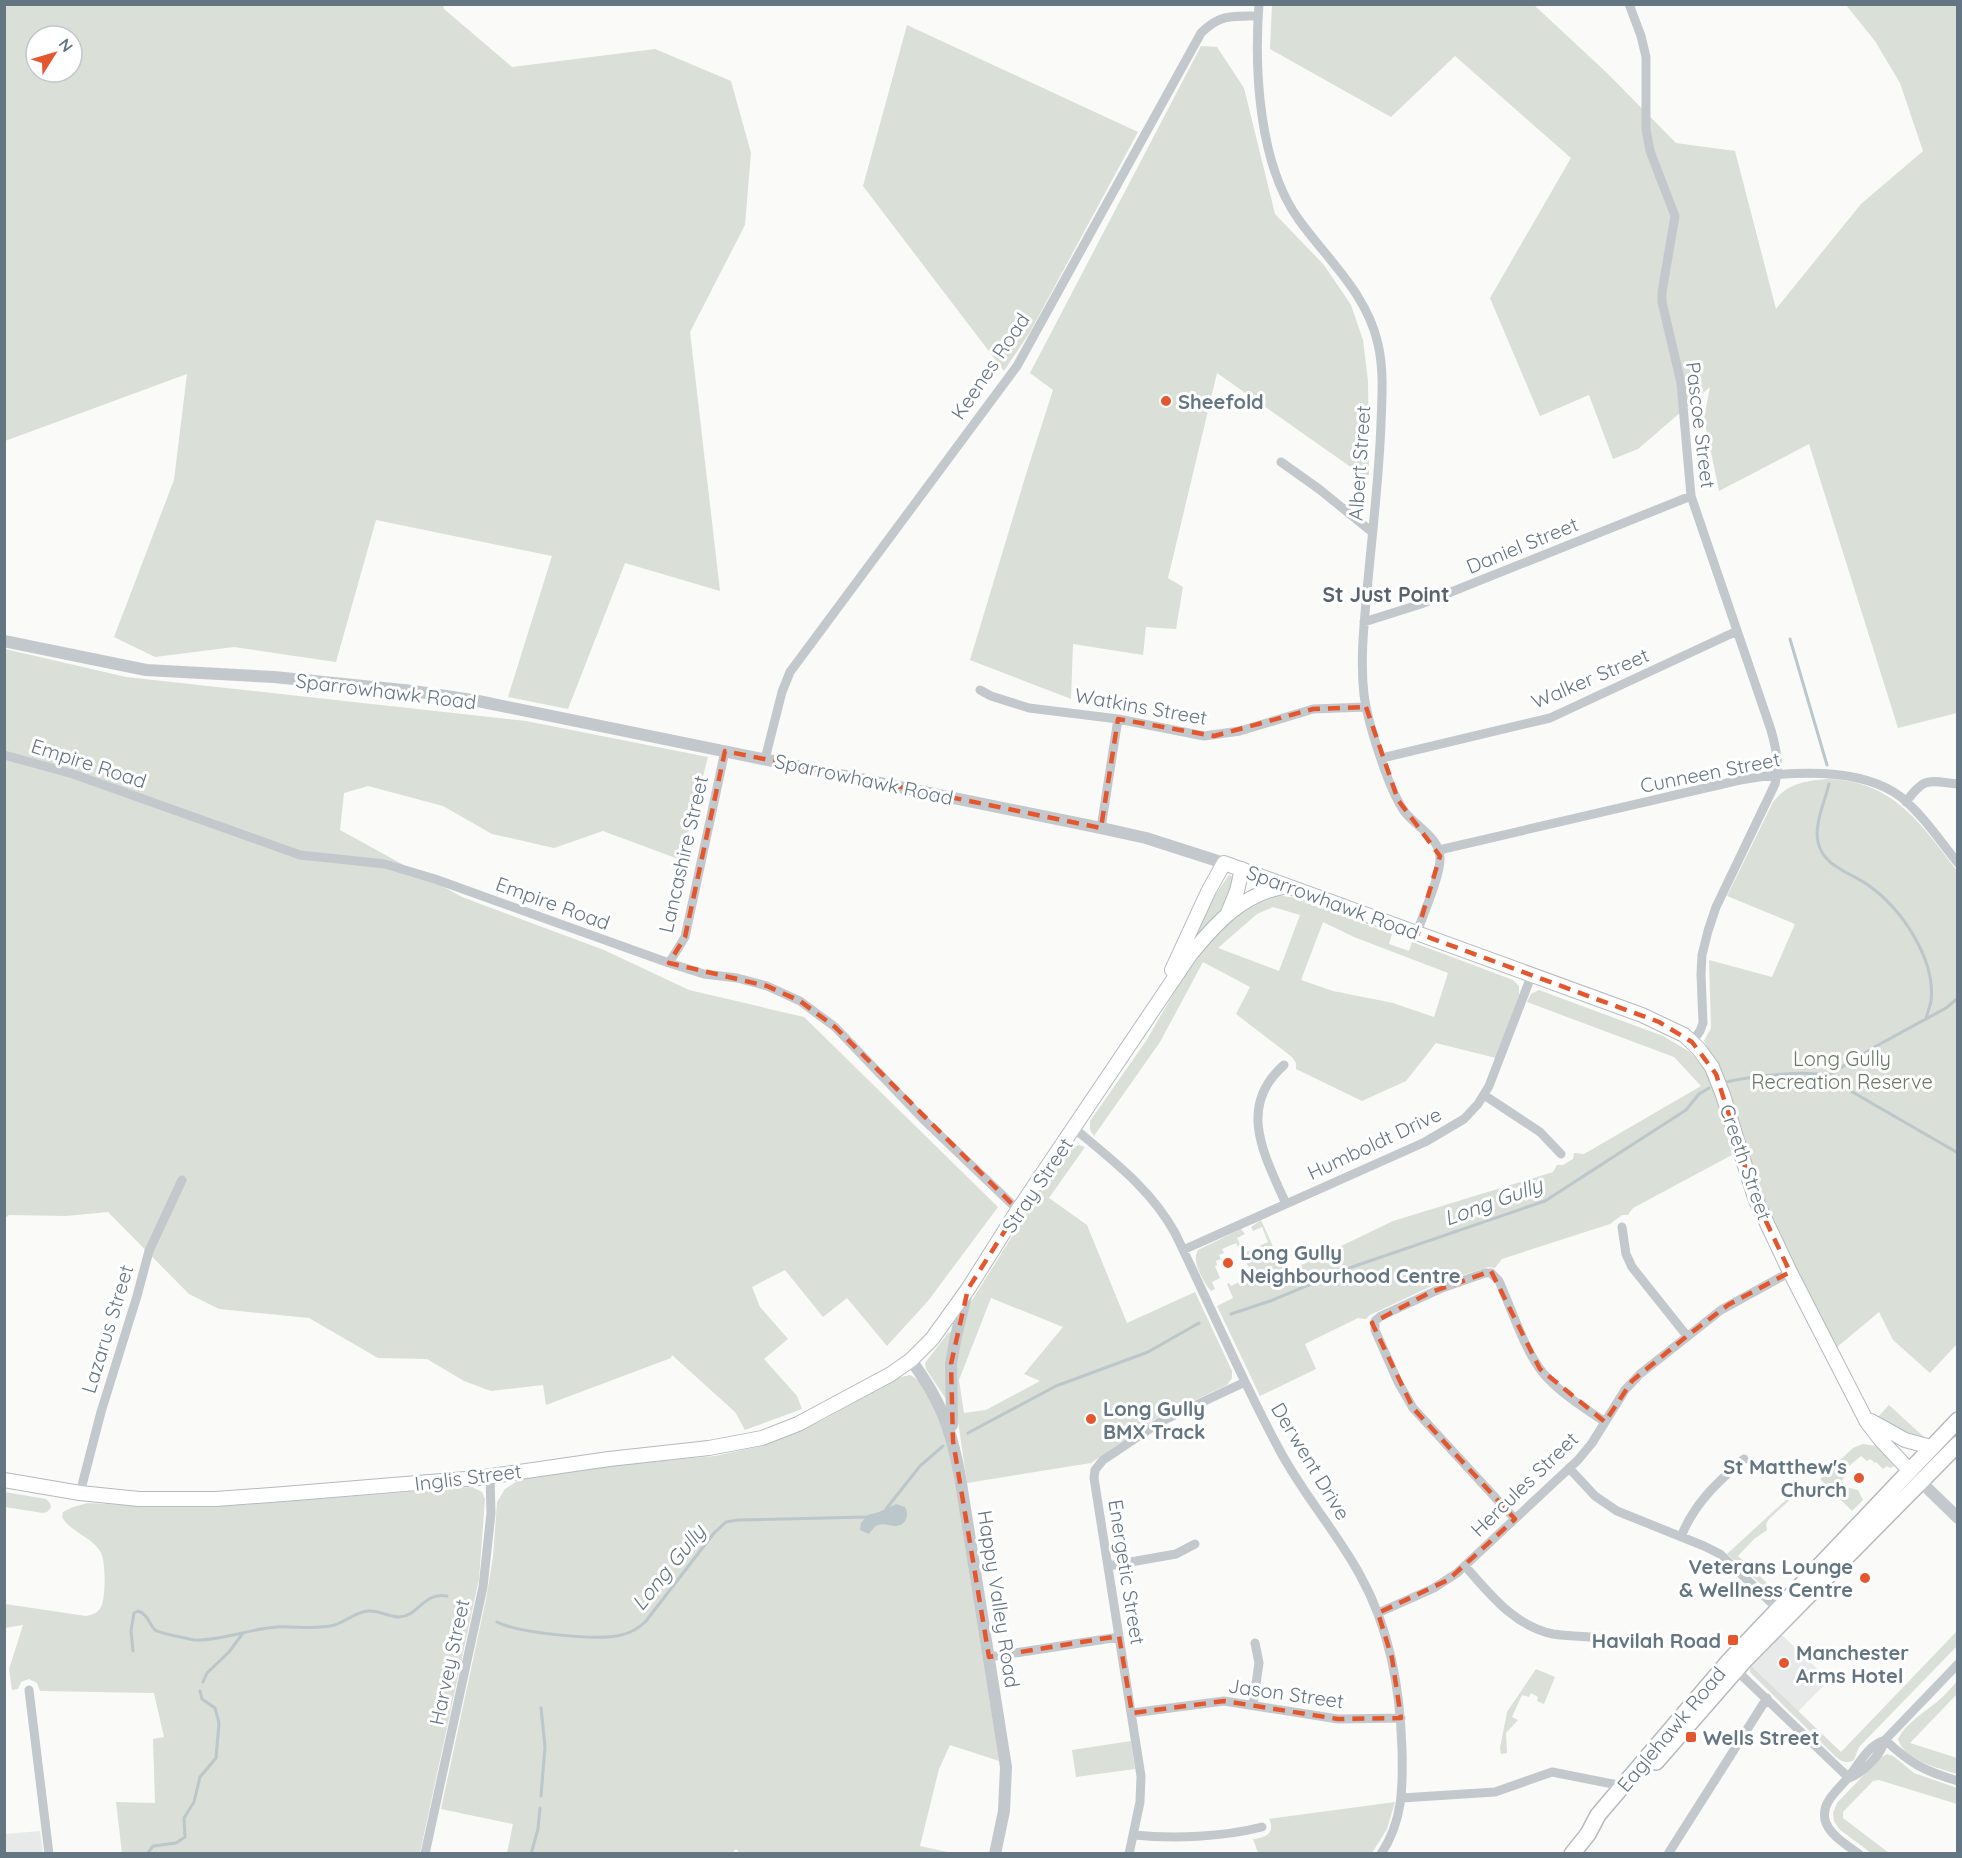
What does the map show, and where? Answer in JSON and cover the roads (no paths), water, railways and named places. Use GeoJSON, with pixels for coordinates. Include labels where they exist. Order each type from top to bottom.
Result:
{"type":"FeatureCollection","features":[{"type":"Feature","properties":{"kind":"main road","name":"Sparrowhawk Road"},"geometry":{"type":"LineString","coordinates":[[1224,863],[1659,1022],[1692,1042]]}},
{"type":"Feature","properties":{"kind":"main road","name":"Stray Street"},"geometry":{"type":"LineString","coordinates":[[1156,1004],[1203,902],[1224,863]]}},
{"type":"Feature","properties":{"kind":"main road"},"geometry":{"type":"LineString","coordinates":[[1228,914],[1242,869]]}},
{"type":"Feature","properties":{"kind":"main road","name":"Stray Street"},"geometry":{"type":"LineString","coordinates":[[911,1360],[941,1328],[968,1289],[1018,1210],[1190,955],[1228,914],[1256,894],[1287,886]]}},
{"type":"Feature","properties":{"kind":"main road","name":"Creeth Street"},"geometry":{"type":"LineString","coordinates":[[1692,1042],[1716,1074],[1755,1198],[1864,1416],[1880,1439],[1921,1482]]}},
{"type":"Feature","properties":{"kind":"main road","name":"Inglis Street"},"geometry":{"type":"LineString","coordinates":[[4,1480],[80,1493],[139,1499],[216,1499],[489,1476],[726,1446],[762,1438],[789,1428],[836,1406],[911,1360]]}},
{"type":"Feature","properties":{"kind":"main road"},"geometry":{"type":"LineString","coordinates":[[1864,1416],[1905,1440],[1931,1447]]}},
{"type":"Feature","properties":{"kind":"main road","name":"Eaglehawk Road"},"geometry":{"type":"LineString","coordinates":[[1572,1854],[1588,1834],[1598,1815],[1628,1787],[1778,1609],[1958,1420]]}},
{"type":"Feature","properties":{"kind":"main road","name":"Eaglehawk Road"},"geometry":{"type":"LineString","coordinates":[[1732,1666],[1958,1444]]}},
{"type":"Feature","properties":{"kind":"street","name":"Albert Street"},"geometry":{"type":"LineString","coordinates":[[1259,4],[1258,72],[1263,115],[1271,158],[1280,184],[1289,205],[1362,302],[1378,344],[1382,375],[1382,404],[1364,622],[1362,671],[1366,707],[1390,784],[1404,810],[1439,850]]}},
{"type":"Feature","properties":{"kind":"street","name":"Pascoe Street"},"geometry":{"type":"LineString","coordinates":[[1629,4],[1646,57],[1646,129],[1650,151],[1675,216],[1662,302],[1681,383],[1691,496],[1771,730],[1778,774]]}},
{"type":"Feature","properties":{"kind":"street","name":"Keenes Road"},"geometry":{"type":"LineString","coordinates":[[765,759],[782,692],[790,672],[1017,366],[1196,41],[1208,27],[1223,18],[1258,16]]}},
{"type":"Feature","properties":{"kind":"street"},"geometry":{"type":"LineString","coordinates":[[1281,462],[1372,532]]}},
{"type":"Feature","properties":{"kind":"street","name":"Daniel Street"},"geometry":{"type":"LineString","coordinates":[[1364,622],[1413,608],[1691,496]]}},
{"type":"Feature","properties":{"kind":"street","name":"Walker Street"},"geometry":{"type":"LineString","coordinates":[[1382,758],[1550,718],[1737,632]]}},
{"type":"Feature","properties":{"kind":"street","name":"Sparrowhawk Road"},"geometry":{"type":"LineString","coordinates":[[4,641],[146,670],[232,674],[422,692],[478,701],[1101,828],[1146,838],[1224,863]]}},
{"type":"Feature","properties":{"kind":"street","name":"Watkins Street"},"geometry":{"type":"LineString","coordinates":[[980,690],[1029,708],[1118,719],[1192,735],[1214,736],[1240,732],[1313,709],[1366,707]]}},
{"type":"Feature","properties":{"kind":"street"},"geometry":{"type":"LineString","coordinates":[[1101,828],[1118,719]]}},
{"type":"Feature","properties":{"kind":"street","name":"Lancashire Street"},"geometry":{"type":"LineString","coordinates":[[669,963],[685,937],[725,751]]}},
{"type":"Feature","properties":{"kind":"street","name":"Empire Road"},"geometry":{"type":"LineString","coordinates":[[4,755],[73,774],[300,855],[385,864],[669,963],[704,974],[737,978],[767,986],[800,1001],[834,1027],[923,1119],[1018,1210]]}},
{"type":"Feature","properties":{"kind":"street"},"geometry":{"type":"LineString","coordinates":[[1692,1042],[1703,1023],[1702,955],[1711,920],[1778,774]]}},
{"type":"Feature","properties":{"kind":"street","name":"Cunneen Street"},"geometry":{"type":"LineString","coordinates":[[1439,850],[1740,780],[1778,774],[1823,775],[1857,778],[1881,785],[1906,802],[1958,863]]}},
{"type":"Feature","properties":{"kind":"street"},"geometry":{"type":"LineString","coordinates":[[1906,802],[1915,788],[1924,782],[1958,784]]}},
{"type":"Feature","properties":{"kind":"street"},"geometry":{"type":"LineString","coordinates":[[1417,933],[1438,869],[1439,850]]}},
{"type":"Feature","properties":{"kind":"street","name":"Humboldt Drive"},"geometry":{"type":"LineString","coordinates":[[1183,1250],[1445,1132],[1472,1112],[1484,1095],[1498,1066],[1532,974]]}},
{"type":"Feature","properties":{"kind":"street"},"geometry":{"type":"LineString","coordinates":[[1284,1065],[1265,1088],[1257,1117],[1263,1149],[1286,1204]]}},
{"type":"Feature","properties":{"kind":"street"},"geometry":{"type":"LineString","coordinates":[[1484,1095],[1540,1132],[1562,1154]]}},
{"type":"Feature","properties":{"kind":"street","name":"Derwent Drive"},"geometry":{"type":"LineString","coordinates":[[1075,1128],[1147,1192],[1168,1221],[1280,1452],[1353,1562],[1378,1613],[1397,1683],[1401,1718],[1402,1798],[1396,1825],[1381,1854]]}},
{"type":"Feature","properties":{"kind":"street","name":"Lazarus Street"},"geometry":{"type":"LineString","coordinates":[[80,1493],[101,1412],[149,1251],[182,1180]]}},
{"type":"Feature","properties":{"kind":"street"},"geometry":{"type":"LineString","coordinates":[[1622,1227],[1626,1254],[1632,1267],[1687,1336]]}},
{"type":"Feature","properties":{"kind":"street","name":"Hercules Street"},"geometry":{"type":"LineString","coordinates":[[1378,1613],[1434,1588],[1465,1566],[1569,1468],[1592,1443],[1632,1381],[1728,1305],[1790,1272]]}},
{"type":"Feature","properties":{"kind":"street"},"geometry":{"type":"LineString","coordinates":[[1515,1519],[1413,1407],[1398,1382],[1375,1330],[1375,1321],[1442,1288],[1485,1273],[1493,1274],[1499,1281],[1540,1369],[1554,1384],[1605,1422]]}},
{"type":"Feature","properties":{"kind":"street"},"geometry":{"type":"LineString","coordinates":[[953,1441],[951,1364],[968,1289]]}},
{"type":"Feature","properties":{"kind":"street","name":"Happy Valley Road"},"geometry":{"type":"LineString","coordinates":[[911,1360],[938,1400],[953,1441],[989,1658],[1006,1780],[1004,1811],[995,1854]]}},
{"type":"Feature","properties":{"kind":"street","name":"Energetic Street"},"geometry":{"type":"LineString","coordinates":[[1130,1854],[1140,1802],[1141,1776],[1094,1478],[1096,1467],[1102,1460],[1160,1422],[1245,1382]]}},
{"type":"Feature","properties":{"kind":"street"},"geometry":{"type":"LineString","coordinates":[[1681,1537],[1700,1501],[1744,1459]]}},
{"type":"Feature","properties":{"kind":"street"},"geometry":{"type":"LineString","coordinates":[[1569,1468],[1596,1496],[1617,1511],[1720,1554],[1778,1609]]}},
{"type":"Feature","properties":{"kind":"street","name":"Harvey Street"},"geometry":{"type":"LineString","coordinates":[[426,1853],[483,1587],[491,1513],[489,1476]]}},
{"type":"Feature","properties":{"kind":"street","name":"Creeth Street"},"geometry":{"type":"LineString","coordinates":[[1921,1482],[1958,1518]]}},
{"type":"Feature","properties":{"kind":"street"},"geometry":{"type":"LineString","coordinates":[[1108,1566],[1176,1554],[1195,1544]]}},
{"type":"Feature","properties":{"kind":"street"},"geometry":{"type":"LineString","coordinates":[[1465,1566],[1502,1606],[1519,1620],[1545,1632],[1591,1637]]}},
{"type":"Feature","properties":{"kind":"street"},"geometry":{"type":"LineString","coordinates":[[989,1658],[1119,1636]]}},
{"type":"Feature","properties":{"kind":"street"},"geometry":{"type":"LineString","coordinates":[[1253,1705],[1259,1662],[1255,1643]]}},
{"type":"Feature","properties":{"kind":"street"},"geometry":{"type":"LineString","coordinates":[[1858,1854],[1830,1830],[1824,1813],[1829,1799],[1881,1750],[1885,1740],[1958,1664]]}},
{"type":"Feature","properties":{"kind":"street"},"geometry":{"type":"LineString","coordinates":[[1732,1666],[1849,1778]]}},
{"type":"Feature","properties":{"kind":"street"},"geometry":{"type":"LineString","coordinates":[[29,1690],[49,1854]]}},
{"type":"Feature","properties":{"kind":"street"},"geometry":{"type":"LineString","coordinates":[[1668,1854],[1767,1698]]}},
{"type":"Feature","properties":{"kind":"street","name":"Jason Street"},"geometry":{"type":"LineString","coordinates":[[1132,1713],[1224,1701],[1338,1719],[1401,1718]]}},
{"type":"Feature","properties":{"kind":"street"},"geometry":{"type":"LineString","coordinates":[[1885,1740],[1906,1760],[1920,1769],[1958,1781]]}},
{"type":"Feature","properties":{"kind":"street"},"geometry":{"type":"LineString","coordinates":[[1402,1798],[1495,1792],[1552,1772],[1628,1787]]}},
{"type":"Feature","properties":{"kind":"street"},"geometry":{"type":"LineString","coordinates":[[1134,1835],[1235,1833],[1262,1827]]}},
{"type":"Feature","properties":{"kind":"waterway"},"geometry":{"type":"LineString","coordinates":[[1790,639],[1827,765]]}},
{"type":"Feature","properties":{"kind":"waterway"},"geometry":{"type":"LineString","coordinates":[[1829,784],[1817,828],[1821,850],[1831,863],[1868,885],[1880,895],[1904,921],[1914,936],[1928,968],[1931,985],[1931,1001],[1926,1019]]}},
{"type":"Feature","properties":{"kind":"waterway"},"geometry":{"type":"LineString","coordinates":[[1825,1077],[1946,1008],[1958,998]]}},
{"type":"Feature","properties":{"kind":"waterway","name":"Long Gully"},"geometry":{"type":"LineString","coordinates":[[1726,1082],[1761,1076],[1823,1075],[1958,1153]]}},
{"type":"Feature","properties":{"kind":"waterway","name":"Long Gully"},"geometry":{"type":"LineString","coordinates":[[1231,1314],[1270,1301],[1352,1267],[1545,1201],[1686,1110],[1699,1094],[1709,1088]]}},
{"type":"Feature","properties":{"kind":"waterway","name":"Long Gully"},"geometry":{"type":"LineString","coordinates":[[968,1433],[1056,1386],[1148,1352],[1199,1323]]}},
{"type":"Feature","properties":{"kind":"waterway","name":"Long Gully"},"geometry":{"type":"LineString","coordinates":[[886,1509],[920,1466],[943,1446]]}},
{"type":"Feature","properties":{"kind":"waterway","name":"Long Gully"},"geometry":{"type":"LineString","coordinates":[[497,1622],[522,1630],[558,1635],[610,1637],[625,1634],[635,1630],[646,1621],[714,1533],[726,1522],[867,1517]]}},
{"type":"Feature","properties":{"kind":"waterway","name":"Long Gully"},"geometry":{"type":"LineString","coordinates":[[133,1651],[131,1631],[134,1613],[138,1611],[144,1614],[155,1630],[174,1636],[205,1640],[276,1627],[313,1628],[335,1625],[368,1611],[391,1616],[406,1616],[432,1597],[447,1596]]}},
{"type":"Feature","properties":{"kind":"waterway"},"geometry":{"type":"LineString","coordinates":[[203,1682],[207,1673],[229,1652],[243,1633]]}},
{"type":"Feature","properties":{"kind":"waterway"},"geometry":{"type":"LineString","coordinates":[[147,1854],[153,1846],[176,1843],[185,1837],[184,1818],[194,1802],[200,1777],[216,1758],[219,1723],[215,1708],[202,1699],[200,1691]]}},
{"type":"Feature","properties":{"kind":"waterway"},"geometry":{"type":"LineString","coordinates":[[541,1708],[545,1747],[541,1796]]}},
{"type":"Feature","properties":{"kind":"waterway"},"geometry":{"type":"LineString","coordinates":[[531,1854],[538,1829],[540,1808]]}},
{"type":"Feature","properties":{"kind":"place","name":"Sheefold"},"geometry":{"type":"Point","coordinates":[1166,401]}},
{"type":"Feature","properties":{"kind":"place","name":"Long Gully Neighbourhood Centre"},"geometry":{"type":"Point","coordinates":[1228,1263]}},
{"type":"Feature","properties":{"kind":"place","name":"Long Gully BMX Track"},"geometry":{"type":"Point","coordinates":[1091,1419]}},
{"type":"Feature","properties":{"kind":"place","name":"St Matthew's Church"},"geometry":{"type":"Point","coordinates":[1859,1478]}},
{"type":"Feature","properties":{"kind":"place","name":"Veterans Lounge & Wellness Centre"},"geometry":{"type":"Point","coordinates":[1865,1578]}},
{"type":"Feature","properties":{"kind":"place","name":"Havilah Road"},"geometry":{"type":"Point","coordinates":[1733,1640]}},
{"type":"Feature","properties":{"kind":"place","name":"Manchester Arms Hotel"},"geometry":{"type":"Point","coordinates":[1784,1663]}},
{"type":"Feature","properties":{"kind":"place","name":"Wells Street"},"geometry":{"type":"Point","coordinates":[1691,1737]}},
{"type":"Feature","properties":{"kind":"district","name":"St Just Point"},"geometry":{"type":"Point","coordinates":[1386,594]}},
{"type":"Feature","properties":{"kind":"park label","name":"Long Gully Recreation Reserve"},"geometry":{"type":"Point","coordinates":[1842,1070]}}]}
